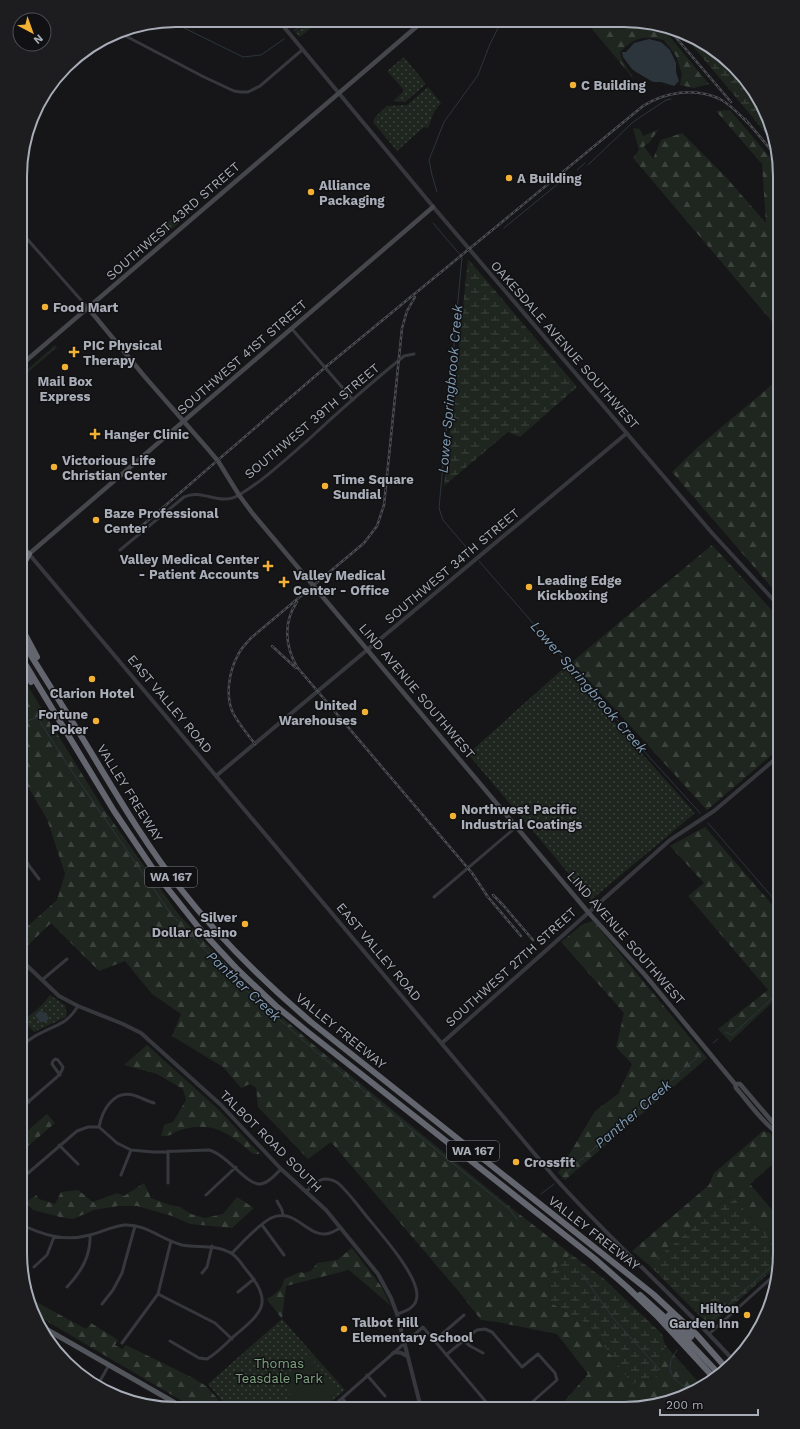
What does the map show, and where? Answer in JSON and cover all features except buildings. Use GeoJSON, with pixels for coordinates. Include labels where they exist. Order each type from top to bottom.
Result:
{"type":"FeatureCollection","features":[{"type":"Feature","properties":{"kind":"highway"},"geometry":{"type":"LineString","coordinates":[[27,558],[29,554]]}},
{"type":"Feature","properties":{"kind":"highway"},"geometry":{"type":"LineString","coordinates":[[27,639],[65,704],[70,718]]}},
{"type":"Feature","properties":{"kind":"highway","name":"VALLEY FREEWAY"},"geometry":{"type":"LineString","coordinates":[[27,649],[140,833],[167,871],[208,922],[250,967],[315,1026],[646,1288],[686,1325],[723,1364]]}},
{"type":"Feature","properties":{"kind":"highway"},"geometry":{"type":"LineString","coordinates":[[27,661],[119,815],[157,871],[210,936],[244,972],[276,1002],[281,1009]]}},
{"type":"Feature","properties":{"kind":"highway","name":"VALLEY FREEWAY"},"geometry":{"type":"LineString","coordinates":[[27,667],[130,837],[160,880],[217,948],[258,990],[308,1033],[517,1199],[594,1258],[657,1316],[711,1374]]}},
{"type":"Feature","properties":{"kind":"highway"},"geometry":{"type":"LineString","coordinates":[[27,675],[42,698],[49,705]]}},
{"type":"Feature","properties":{"kind":"highway"},"geometry":{"type":"LineString","coordinates":[[594,1258],[599,1260],[615,1273],[672,1324],[716,1370]]}},
{"type":"Feature","properties":{"kind":"highway"},"geometry":{"type":"LineString","coordinates":[[646,1288],[655,1302],[675,1319],[719,1368]]}},
{"type":"Feature","properties":{"kind":"main road","name":"SOUTHWEST 43RD STREET"},"geometry":{"type":"LineString","coordinates":[[27,360],[416,27]]}},
{"type":"Feature","properties":{"kind":"main road","name":"SOUTHWEST 41ST STREET"},"geometry":{"type":"LineString","coordinates":[[29,554],[433,207]]}},
{"type":"Feature","properties":{"kind":"main road","name":"LIND AVENUE SOUTHWEST"},"geometry":{"type":"LineString","coordinates":[[88,308],[145,377],[218,461],[239,495],[253,514],[588,912],[645,975],[735,1084],[736,1088],[773,1130]]}},
{"type":"Feature","properties":{"kind":"main road"},"geometry":{"type":"LineString","coordinates":[[49,1331],[174,1402]]}},
{"type":"Feature","properties":{"kind":"street","name":"OAKESDALE AVENUE SOUTHWEST"},"geometry":{"type":"LineString","coordinates":[[283,27],[433,207],[712,533],[773,598]]}},
{"type":"Feature","properties":{"kind":"street"},"geometry":{"type":"LineString","coordinates":[[125,36],[204,77],[234,91],[240,92],[248,92],[260,86],[302,50]]}},
{"type":"Feature","properties":{"kind":"street"},"geometry":{"type":"LineString","coordinates":[[27,239],[88,308]]}},
{"type":"Feature","properties":{"kind":"street"},"geometry":{"type":"LineString","coordinates":[[292,329],[353,400]]}},
{"type":"Feature","properties":{"kind":"street","name":"SOUTHWEST 39TH STREET"},"geometry":{"type":"LineString","coordinates":[[120,550],[188,495],[195,494],[226,500],[239,495],[272,471],[404,356],[414,354]]}},
{"type":"Feature","properties":{"kind":"street","name":"SOUTHWEST 34TH STREET"},"geometry":{"type":"LineString","coordinates":[[216,776],[627,433]]}},
{"type":"Feature","properties":{"kind":"street","name":"EAST VALLEY ROAD"},"geometry":{"type":"LineString","coordinates":[[29,554],[573,1198],[625,1252],[709,1334],[730,1357]]}},
{"type":"Feature","properties":{"kind":"street","name":"SOUTHWEST 27TH STREET"},"geometry":{"type":"LineString","coordinates":[[442,1043],[670,840],[713,812],[773,761]]}},
{"type":"Feature","properties":{"kind":"street"},"geometry":{"type":"LineString","coordinates":[[434,896],[516,827]]}},
{"type":"Feature","properties":{"kind":"street"},"geometry":{"type":"LineString","coordinates":[[27,862],[39,879]]}},
{"type":"Feature","properties":{"kind":"street"},"geometry":{"type":"LineString","coordinates":[[42,980],[67,959]]}},
{"type":"Feature","properties":{"kind":"street","name":"TALBOT ROAD SOUTH"},"geometry":{"type":"LineString","coordinates":[[27,966],[59,996],[78,1006],[141,1033],[221,1105],[281,1169],[307,1191],[326,1210],[378,1274],[391,1298],[397,1314],[419,1402]]}},
{"type":"Feature","properties":{"kind":"street"},"geometry":{"type":"LineString","coordinates":[[27,1042],[40,1033],[70,1018],[78,1006]]}},
{"type":"Feature","properties":{"kind":"street"},"geometry":{"type":"LineString","coordinates":[[27,1099],[29,1102],[60,1075],[62,1067],[58,1060],[55,1060],[52,1064],[60,1075]]}},
{"type":"Feature","properties":{"kind":"street"},"geometry":{"type":"LineString","coordinates":[[99,1127],[107,1105],[117,1097],[133,1095],[154,1103]]}},
{"type":"Feature","properties":{"kind":"street"},"geometry":{"type":"LineString","coordinates":[[27,1174],[60,1145],[83,1128],[99,1127],[117,1143],[131,1150],[153,1152],[209,1150],[216,1152],[236,1167],[249,1180],[258,1184],[266,1182],[281,1169]]}},
{"type":"Feature","properties":{"kind":"street"},"geometry":{"type":"LineString","coordinates":[[60,1145],[78,1164]]}},
{"type":"Feature","properties":{"kind":"street"},"geometry":{"type":"LineString","coordinates":[[121,1175],[131,1150]]}},
{"type":"Feature","properties":{"kind":"street"},"geometry":{"type":"LineString","coordinates":[[168,1151],[168,1184]]}},
{"type":"Feature","properties":{"kind":"street"},"geometry":{"type":"LineString","coordinates":[[206,1195],[236,1167]]}},
{"type":"Feature","properties":{"kind":"street"},"geometry":{"type":"LineString","coordinates":[[307,1191],[318,1181],[323,1179],[329,1179],[338,1183],[343,1187],[402,1260],[412,1280],[417,1296],[411,1309],[397,1314]]}},
{"type":"Feature","properties":{"kind":"street"},"geometry":{"type":"LineString","coordinates":[[277,1201],[283,1215]]}},
{"type":"Feature","properties":{"kind":"street"},"geometry":{"type":"LineString","coordinates":[[232,1253],[262,1224],[269,1219],[283,1215],[298,1220],[308,1228],[319,1233],[330,1233],[341,1228]]}},
{"type":"Feature","properties":{"kind":"street"},"geometry":{"type":"LineString","coordinates":[[262,1224],[284,1255]]}},
{"type":"Feature","properties":{"kind":"street"},"geometry":{"type":"LineString","coordinates":[[27,1227],[54,1237],[68,1238],[90,1235],[126,1225],[135,1226],[142,1227],[171,1241],[187,1245],[212,1246],[232,1253],[260,1288],[262,1302],[258,1313],[252,1321],[212,1356],[203,1359],[170,1341]]}},
{"type":"Feature","properties":{"kind":"street"},"geometry":{"type":"LineString","coordinates":[[102,1304],[113,1290],[122,1273],[135,1226]]}},
{"type":"Feature","properties":{"kind":"street"},"geometry":{"type":"LineString","coordinates":[[67,1287],[76,1277],[86,1260],[90,1244],[90,1235]]}},
{"type":"Feature","properties":{"kind":"street"},"geometry":{"type":"LineString","coordinates":[[34,1267],[47,1254],[54,1237]]}},
{"type":"Feature","properties":{"kind":"street"},"geometry":{"type":"LineString","coordinates":[[122,1343],[158,1294],[171,1241]]}},
{"type":"Feature","properties":{"kind":"street"},"geometry":{"type":"LineString","coordinates":[[202,1274],[206,1267],[212,1246]]}},
{"type":"Feature","properties":{"kind":"street"},"geometry":{"type":"LineString","coordinates":[[238,1292],[254,1279]]}},
{"type":"Feature","properties":{"kind":"street"},"geometry":{"type":"LineString","coordinates":[[709,1334],[771,1279]]}},
{"type":"Feature","properties":{"kind":"street"},"geometry":{"type":"LineString","coordinates":[[158,1294],[215,1323],[232,1339]]}},
{"type":"Feature","properties":{"kind":"street"},"geometry":{"type":"LineString","coordinates":[[434,1341],[464,1315]]}},
{"type":"Feature","properties":{"kind":"street"},"geometry":{"type":"LineString","coordinates":[[338,1402],[423,1328],[486,1402]]}},
{"type":"Feature","properties":{"kind":"street"},"geometry":{"type":"LineString","coordinates":[[446,1355],[474,1332],[482,1329],[492,1332],[522,1367],[538,1354],[555,1373],[557,1380],[532,1402]]}},
{"type":"Feature","properties":{"kind":"street"},"geometry":{"type":"LineString","coordinates":[[463,1340],[470,1346],[483,1353]]}},
{"type":"Feature","properties":{"kind":"street"},"geometry":{"type":"LineString","coordinates":[[393,1353],[402,1353],[407,1356]]}},
{"type":"Feature","properties":{"kind":"street"},"geometry":{"type":"LineString","coordinates":[[100,1381],[109,1365]]}},
{"type":"Feature","properties":{"kind":"street"},"geometry":{"type":"LineString","coordinates":[[367,1375],[385,1396]]}},
{"type":"Feature","properties":{"kind":"street"},"geometry":{"type":"LineString","coordinates":[[342,1398],[345,1402]]}},
{"type":"Feature","properties":{"kind":"green space"},"geometry":{"type":"Polygon","coordinates":[[[312,27],[300,37],[295,32],[312,27]]]}},
{"type":"Feature","properties":{"kind":"green space"},"geometry":{"type":"Polygon","coordinates":[[[590,27],[634,27],[667,34],[709,84],[694,88],[680,85],[682,74],[676,56],[664,40],[650,38],[640,38],[620,52],[622,60],[633,78],[590,27]]]}},
{"type":"Feature","properties":{"kind":"green space"},"geometry":{"type":"Polygon","coordinates":[[[689,42],[715,58],[742,85],[758,110],[767,135],[689,42]]]}},
{"type":"Feature","properties":{"kind":"green space"},"geometry":{"type":"Polygon","coordinates":[[[404,57],[426,84],[405,102],[393,101],[403,92],[403,89],[387,71],[404,57]]]}},
{"type":"Feature","properties":{"kind":"green space"},"geometry":{"type":"Polygon","coordinates":[[[428,87],[441,103],[434,112],[428,128],[424,127],[397,151],[373,122],[376,116],[387,106],[407,105],[428,87]]]}},
{"type":"Feature","properties":{"kind":"green space"},"geometry":{"type":"Polygon","coordinates":[[[730,110],[772,160],[773,323],[633,158],[639,150],[633,128],[640,129],[643,136],[659,129],[649,143],[644,146],[653,159],[661,140],[682,133],[725,176],[766,223],[762,164],[716,111],[730,110]]]}},
{"type":"Feature","properties":{"kind":"green space"},"geometry":{"type":"Polygon","coordinates":[[[175,212],[181,221],[149,247],[142,240],[146,240],[176,215],[175,212]]]}},
{"type":"Feature","properties":{"kind":"green space"},"geometry":{"type":"Polygon","coordinates":[[[468,259],[577,387],[520,437],[508,432],[444,486],[468,259]]]}},
{"type":"Feature","properties":{"kind":"green space"},"geometry":{"type":"Polygon","coordinates":[[[55,345],[58,350],[56,348],[27,373],[27,370],[55,345]]]}},
{"type":"Feature","properties":{"kind":"green space"},"geometry":{"type":"Polygon","coordinates":[[[773,384],[773,589],[672,472],[699,446],[773,384]]]}},
{"type":"Feature","properties":{"kind":"green space"},"geometry":{"type":"Polygon","coordinates":[[[712,545],[773,611],[773,754],[707,810],[572,662],[712,545]]]}},
{"type":"Feature","properties":{"kind":"green space"},"geometry":{"type":"Polygon","coordinates":[[[565,667],[695,813],[591,900],[468,754],[565,667]]]}},
{"type":"Feature","properties":{"kind":"green space"},"geometry":{"type":"Polygon","coordinates":[[[27,685],[103,808],[179,915],[255,994],[322,1052],[514,1210],[571,1254],[548,1275],[551,1303],[588,1324],[632,1384],[657,1376],[665,1345],[698,1382],[681,1391],[643,1401],[564,1402],[588,1374],[557,1334],[481,1320],[460,1293],[331,1142],[308,1159],[258,1107],[256,1088],[250,1084],[241,1088],[223,1067],[172,1036],[181,1014],[152,994],[125,961],[99,971],[51,923],[27,946],[27,927],[57,900],[65,874],[47,819],[27,785],[27,685]]]}},
{"type":"Feature","properties":{"kind":"green space"},"geometry":{"type":"Polygon","coordinates":[[[705,827],[773,906],[773,1002],[730,1042],[718,1029],[768,990],[688,896],[704,883],[670,846],[705,827]]]}},
{"type":"Feature","properties":{"kind":"green space"},"geometry":{"type":"Polygon","coordinates":[[[593,921],[707,1058],[565,1180],[558,1173],[595,1111],[618,1094],[632,1064],[616,1047],[624,1013],[561,942],[583,924],[593,921]]]}},
{"type":"Feature","properties":{"kind":"green space"},"geometry":{"type":"Polygon","coordinates":[[[50,995],[66,1006],[66,1017],[34,1032],[27,1024],[27,1018],[44,1003],[50,995]]]}},
{"type":"Feature","properties":{"kind":"green space"},"geometry":{"type":"Polygon","coordinates":[[[147,1045],[218,1109],[260,1154],[253,1154],[237,1140],[212,1128],[192,1127],[168,1136],[161,1136],[164,1125],[173,1122],[186,1100],[183,1089],[157,1074],[124,1065],[147,1045]]]}},
{"type":"Feature","properties":{"kind":"green space"},"geometry":{"type":"Polygon","coordinates":[[[47,1114],[55,1123],[27,1147],[27,1131],[47,1114]]]}},
{"type":"Feature","properties":{"kind":"green space"},"geometry":{"type":"Polygon","coordinates":[[[763,1131],[770,1133],[773,1137],[773,1164],[750,1184],[773,1211],[773,1243],[731,1195],[649,1265],[632,1251],[709,1185],[714,1173],[763,1131]]]}},
{"type":"Feature","properties":{"kind":"green space"},"geometry":{"type":"Polygon","coordinates":[[[144,1183],[151,1198],[180,1207],[191,1214],[205,1218],[223,1214],[237,1197],[254,1208],[232,1228],[190,1224],[172,1216],[137,1206],[118,1206],[94,1210],[73,1219],[33,1210],[27,1203],[27,1201],[36,1195],[39,1199],[55,1204],[61,1192],[78,1190],[93,1202],[117,1193],[124,1196],[144,1183]]]}},
{"type":"Feature","properties":{"kind":"green space"},"geometry":{"type":"Polygon","coordinates":[[[731,1195],[773,1243],[772,1270],[710,1326],[649,1265],[731,1195]]]}},
{"type":"Feature","properties":{"kind":"green space"},"geometry":{"type":"Polygon","coordinates":[[[352,1248],[381,1286],[391,1306],[349,1270],[286,1286],[282,1319],[267,1299],[276,1293],[284,1279],[300,1272],[304,1273],[311,1271],[317,1263],[337,1260],[352,1248]]]}},
{"type":"Feature","properties":{"kind":"green space"},"geometry":{"type":"Polygon","coordinates":[[[571,1254],[603,1278],[662,1334],[665,1345],[657,1376],[632,1384],[588,1324],[551,1303],[548,1275],[571,1254]]]}},
{"type":"Feature","properties":{"kind":"green space"},"geometry":{"type":"Polygon","coordinates":[[[35,1301],[86,1329],[91,1323],[118,1340],[115,1345],[122,1349],[126,1345],[193,1378],[206,1386],[221,1402],[184,1402],[42,1318],[35,1301]]]}},
{"type":"Feature","properties":{"kind":"green space","name":"Thomas Teasdale Park"},"geometry":{"type":"Polygon","coordinates":[[[282,1319],[345,1390],[330,1402],[223,1402],[208,1384],[282,1319]]]}},
{"type":"Feature","properties":{"kind":"green space"},"geometry":{"type":"Polygon","coordinates":[[[308,1355],[337,1388],[336,1391],[324,1402],[292,1402],[289,1392],[290,1378],[301,1361],[308,1355]]]}},
{"type":"Feature","properties":{"kind":"shaded area"},"geometry":{"type":"Polygon","coordinates":[[[649,39],[661,42],[670,50],[676,63],[676,72],[679,81],[674,86],[661,82],[653,82],[632,69],[623,57],[622,52],[626,52],[634,43],[649,39]]]}},
{"type":"Feature","properties":{"kind":"shaded area"},"geometry":{"type":"Polygon","coordinates":[[[40,1011],[46,1013],[49,1018],[46,1022],[40,1022],[35,1015],[40,1011]]]}},
{"type":"Feature","properties":{"kind":"waterway","name":"Lower Springbrook Creek"},"geometry":{"type":"LineString","coordinates":[[182,27],[243,57],[261,55],[284,39]]}},
{"type":"Feature","properties":{"kind":"waterway","name":"Lower Springbrook Creek"},"geometry":{"type":"LineString","coordinates":[[294,31],[300,27]]}},
{"type":"Feature","properties":{"kind":"waterway","name":"Lower Springbrook Creek"},"geometry":{"type":"LineString","coordinates":[[437,192],[429,160],[444,122],[478,75],[498,27]]}},
{"type":"Feature","properties":{"kind":"waterway"},"geometry":{"type":"LineString","coordinates":[[588,165],[633,122],[666,100],[671,99]]}},
{"type":"Feature","properties":{"kind":"waterway"},"geometry":{"type":"LineString","coordinates":[[577,170],[585,163]]}},
{"type":"Feature","properties":{"kind":"waterway"},"geometry":{"type":"LineString","coordinates":[[504,228],[570,174]]}},
{"type":"Feature","properties":{"kind":"waterway","name":"Lower Springbrook Creek"},"geometry":{"type":"LineString","coordinates":[[433,223],[462,257],[439,508],[443,520],[472,554]]}},
{"type":"Feature","properties":{"kind":"waterway","name":"Lower Springbrook Creek"},"geometry":{"type":"LineString","coordinates":[[479,561],[651,759],[700,813]]}},
{"type":"Feature","properties":{"kind":"waterway","name":"Panther Creek"},"geometry":{"type":"LineString","coordinates":[[27,721],[37,717],[69,767],[171,914],[230,976],[321,1056],[509,1209],[517,1219]]}},
{"type":"Feature","properties":{"kind":"waterway","name":"Lower Springbrook Creek"},"geometry":{"type":"LineString","coordinates":[[708,823],[773,898]]}},
{"type":"Feature","properties":{"kind":"waterway","name":"Panther Creek"},"geometry":{"type":"LineString","coordinates":[[725,1032],[732,1035],[773,997]]}},
{"type":"Feature","properties":{"kind":"waterway","name":"Panther Creek"},"geometry":{"type":"LineString","coordinates":[[713,1043],[718,1039]]}},
{"type":"Feature","properties":{"kind":"waterway","name":"Panther Creek"},"geometry":{"type":"LineString","coordinates":[[565,1174],[701,1054]]}},
{"type":"Feature","properties":{"kind":"waterway","name":"Panther Creek"},"geometry":{"type":"LineString","coordinates":[[541,1194],[554,1184]]}},
{"type":"Feature","properties":{"kind":"waterway"},"geometry":{"type":"LineString","coordinates":[[708,1323],[773,1265]]}},
{"type":"Feature","properties":{"kind":"waterway"},"geometry":{"type":"LineString","coordinates":[[581,1273],[613,1318],[660,1370]]}},
{"type":"Feature","properties":{"kind":"waterway"},"geometry":{"type":"LineString","coordinates":[[677,1350],[670,1364],[670,1370],[675,1379],[687,1388]]}},
{"type":"Feature","properties":{"kind":"railway"},"geometry":{"type":"LineString","coordinates":[[675,36],[731,102]]}},
{"type":"Feature","properties":{"kind":"railway"},"geometry":{"type":"LineString","coordinates":[[137,530],[328,365],[643,106],[670,94],[690,92],[701,93],[724,101],[748,123]]}},
{"type":"Feature","properties":{"kind":"railway"},"geometry":{"type":"LineString","coordinates":[[745,119],[770,149]]}},
{"type":"Feature","properties":{"kind":"railway"},"geometry":{"type":"LineString","coordinates":[[255,744],[233,713],[229,699],[229,684],[232,668],[241,650],[251,638],[364,543],[377,526],[384,505],[402,328],[407,311],[415,297]]}},
{"type":"Feature","properties":{"kind":"railway"},"geometry":{"type":"LineString","coordinates":[[297,602],[289,618],[287,634],[290,651],[297,667],[472,873],[488,897],[521,936]]}},
{"type":"Feature","properties":{"kind":"railway"},"geometry":{"type":"LineString","coordinates":[[272,646],[296,668]]}},
{"type":"Feature","properties":{"kind":"railway"},"geometry":{"type":"LineString","coordinates":[[493,895],[533,940]]}},
{"type":"Feature","properties":{"kind":"place","name":"C Building"},"geometry":{"type":"Point","coordinates":[573,85]}},
{"type":"Feature","properties":{"kind":"place","name":"A Building"},"geometry":{"type":"Point","coordinates":[509,178]}},
{"type":"Feature","properties":{"kind":"place","name":"Alliance Packaging"},"geometry":{"type":"Point","coordinates":[311,192]}},
{"type":"Feature","properties":{"kind":"place","name":"Food Mart"},"geometry":{"type":"Point","coordinates":[45,307]}},
{"type":"Feature","properties":{"kind":"place","name":"PIC Physical Therapy"},"geometry":{"type":"Point","coordinates":[74,352]}},
{"type":"Feature","properties":{"kind":"place","name":"Mail Box Express"},"geometry":{"type":"Point","coordinates":[65,367]}},
{"type":"Feature","properties":{"kind":"place","name":"Hanger Clinic"},"geometry":{"type":"Point","coordinates":[95,434]}},
{"type":"Feature","properties":{"kind":"place","name":"Victorious Life Christian Center"},"geometry":{"type":"Point","coordinates":[54,467]}},
{"type":"Feature","properties":{"kind":"place","name":"Time Square Sundial"},"geometry":{"type":"Point","coordinates":[325,486]}},
{"type":"Feature","properties":{"kind":"place","name":"Baze Professional Center"},"geometry":{"type":"Point","coordinates":[96,520]}},
{"type":"Feature","properties":{"kind":"place","name":"Valley Medical Center - Patient Accounts"},"geometry":{"type":"Point","coordinates":[268,566]}},
{"type":"Feature","properties":{"kind":"place","name":"Valley Medical Center - Office"},"geometry":{"type":"Point","coordinates":[284,582]}},
{"type":"Feature","properties":{"kind":"place","name":"Leading Edge Kickboxing"},"geometry":{"type":"Point","coordinates":[529,587]}},
{"type":"Feature","properties":{"kind":"place","name":"Clarion Hotel"},"geometry":{"type":"Point","coordinates":[92,679]}},
{"type":"Feature","properties":{"kind":"place","name":"United Warehouses"},"geometry":{"type":"Point","coordinates":[365,712]}},
{"type":"Feature","properties":{"kind":"place","name":"Fortune Poker"},"geometry":{"type":"Point","coordinates":[96,721]}},
{"type":"Feature","properties":{"kind":"place","name":"Northwest Pacific Industrial Coatings"},"geometry":{"type":"Point","coordinates":[453,816]}},
{"type":"Feature","properties":{"kind":"place","name":"Silver Dollar Casino"},"geometry":{"type":"Point","coordinates":[245,924]}},
{"type":"Feature","properties":{"kind":"place","name":"Crossfit"},"geometry":{"type":"Point","coordinates":[516,1162]}},
{"type":"Feature","properties":{"kind":"place","name":"Hilton Garden Inn"},"geometry":{"type":"Point","coordinates":[747,1315]}},
{"type":"Feature","properties":{"kind":"place","name":"Talbot Hill Elementary School"},"geometry":{"type":"Point","coordinates":[344,1329]}}]}
